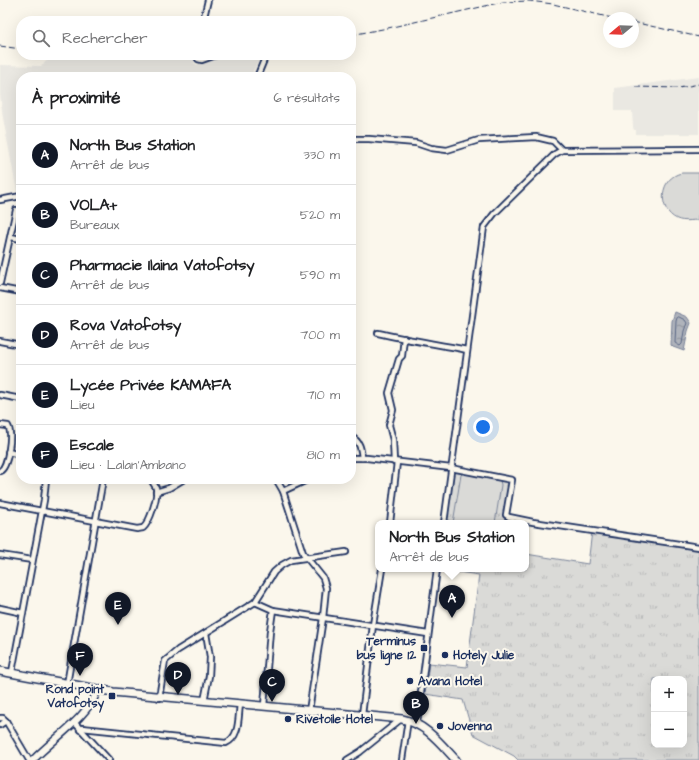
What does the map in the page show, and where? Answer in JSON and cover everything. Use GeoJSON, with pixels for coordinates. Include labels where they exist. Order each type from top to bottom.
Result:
{"type":"FeatureCollection","features":[{"type":"Feature","properties":{"kind":"main road"},"geometry":{"type":"LineString","coordinates":[[0,671],[12,672],[98,690],[159,698],[264,706],[408,720],[417,723],[428,730],[456,760]]}},
{"type":"Feature","properties":{"kind":"street"},"geometry":{"type":"LineString","coordinates":[[204,16],[208,0]]}},
{"type":"Feature","properties":{"kind":"street"},"geometry":{"type":"LineString","coordinates":[[259,72],[264,60]]}},
{"type":"Feature","properties":{"kind":"street"},"geometry":{"type":"LineString","coordinates":[[356,139],[416,143],[431,148],[447,150],[479,140],[536,136],[553,141],[562,150]]}},
{"type":"Feature","properties":{"kind":"street"},"geometry":{"type":"LineString","coordinates":[[444,520],[484,227],[494,214],[554,154],[562,150],[699,149]]}},
{"type":"Feature","properties":{"kind":"street"},"geometry":{"type":"LineString","coordinates":[[0,200],[16,197]]}},
{"type":"Feature","properties":{"kind":"street"},"geometry":{"type":"LineString","coordinates":[[0,283],[16,210]]}},
{"type":"Feature","properties":{"kind":"street"},"geometry":{"type":"LineString","coordinates":[[10,237],[16,238]]}},
{"type":"Feature","properties":{"kind":"street"},"geometry":{"type":"LineString","coordinates":[[0,288],[16,291]]}},
{"type":"Feature","properties":{"kind":"street"},"geometry":{"type":"LineString","coordinates":[[378,333],[467,350]]}},
{"type":"Feature","properties":{"kind":"street"},"geometry":{"type":"LineString","coordinates":[[390,520],[395,462],[393,440],[389,425],[393,410],[389,393],[399,359],[402,356],[404,338]]}},
{"type":"Feature","properties":{"kind":"street"},"geometry":{"type":"LineString","coordinates":[[0,341],[16,344]]}},
{"type":"Feature","properties":{"kind":"street"},"geometry":{"type":"LineString","coordinates":[[0,395],[16,398]]}},
{"type":"Feature","properties":{"kind":"street"},"geometry":{"type":"LineString","coordinates":[[0,425],[8,426],[11,433],[4,467],[0,471]]}},
{"type":"Feature","properties":{"kind":"street"},"geometry":{"type":"LineString","coordinates":[[356,440],[361,446],[362,458]]}},
{"type":"Feature","properties":{"kind":"street"},"geometry":{"type":"LineString","coordinates":[[8,452],[16,454]]}},
{"type":"Feature","properties":{"kind":"street"},"geometry":{"type":"LineString","coordinates":[[356,458],[451,468],[512,480],[506,515],[523,520]]}},
{"type":"Feature","properties":{"kind":"street"},"geometry":{"type":"LineString","coordinates":[[12,672],[44,500],[46,484]]}},
{"type":"Feature","properties":{"kind":"street"},"geometry":{"type":"LineString","coordinates":[[67,684],[102,484]]}},
{"type":"Feature","properties":{"kind":"street"},"geometry":{"type":"LineString","coordinates":[[0,503],[137,529],[143,528],[149,520],[156,492],[154,484]]}},
{"type":"Feature","properties":{"kind":"street"},"geometry":{"type":"LineString","coordinates":[[156,492],[176,484]]}},
{"type":"Feature","properties":{"kind":"street"},"geometry":{"type":"LineString","coordinates":[[279,484],[284,491],[303,553],[323,578],[326,588],[309,710]]}},
{"type":"Feature","properties":{"kind":"street"},"geometry":{"type":"LineString","coordinates":[[284,491],[299,484]]}},
{"type":"Feature","properties":{"kind":"street"},"geometry":{"type":"LineString","coordinates":[[529,521],[699,547]]}},
{"type":"Feature","properties":{"kind":"street"},"geometry":{"type":"LineString","coordinates":[[159,698],[165,661],[178,650],[255,602],[274,572],[282,565],[291,560],[346,552]]}},
{"type":"Feature","properties":{"kind":"street"},"geometry":{"type":"LineString","coordinates":[[0,555],[32,560]]}},
{"type":"Feature","properties":{"kind":"street"},"geometry":{"type":"LineString","coordinates":[[362,715],[373,625],[382,572]]}},
{"type":"Feature","properties":{"kind":"street"},"geometry":{"type":"LineString","coordinates":[[417,723],[437,572]]}},
{"type":"Feature","properties":{"kind":"street"},"geometry":{"type":"LineString","coordinates":[[255,602],[273,610],[428,634]]}},
{"type":"Feature","properties":{"kind":"street"},"geometry":{"type":"LineString","coordinates":[[0,608],[23,613]]}},
{"type":"Feature","properties":{"kind":"street"},"geometry":{"type":"LineString","coordinates":[[264,706],[273,610]]}},
{"type":"Feature","properties":{"kind":"street"},"geometry":{"type":"LineString","coordinates":[[204,701],[209,676],[210,657],[206,633]]}},
{"type":"Feature","properties":{"kind":"street"},"geometry":{"type":"LineString","coordinates":[[33,760],[74,722],[94,700],[98,690]]}},
{"type":"Feature","properties":{"kind":"street"},"geometry":{"type":"LineString","coordinates":[[80,730],[82,728],[226,743],[231,741],[238,728],[240,704]]}},
{"type":"Feature","properties":{"kind":"street"},"geometry":{"type":"LineString","coordinates":[[0,718],[6,721],[29,760]]}},
{"type":"Feature","properties":{"kind":"street"},"geometry":{"type":"LineString","coordinates":[[347,760],[360,752],[400,719]]}},
{"type":"Feature","properties":{"kind":"street"},"geometry":{"type":"LineString","coordinates":[[402,760],[408,720]]}},
{"type":"Feature","properties":{"kind":"street"},"geometry":{"type":"LineString","coordinates":[[0,725],[6,721]]}},
{"type":"Feature","properties":{"kind":"street"},"geometry":{"type":"LineString","coordinates":[[74,722],[109,760]]}},
{"type":"Feature","properties":{"kind":"shaded area"},"geometry":{"type":"Polygon","coordinates":[[[48,60],[193,60],[197,65],[210,60],[259,60],[253,72],[16,72],[16,187],[3,118],[0,95],[0,65],[41,66],[48,60]]]}},
{"type":"Feature","properties":{"kind":"shaded area"},"geometry":{"type":"Polygon","coordinates":[[[699,77],[699,134],[636,134],[636,130],[634,130],[633,127],[632,111],[615,111],[615,88],[699,77]]]}},
{"type":"Feature","properties":{"kind":"green space"},"geometry":{"type":"Polygon","coordinates":[[[682,173],[699,173],[699,220],[685,221],[677,219],[666,209],[663,194],[665,187],[674,176],[682,173]]]}},
{"type":"Feature","properties":{"kind":"green space"},"geometry":{"type":"Polygon","coordinates":[[[451,468],[512,480],[506,515],[509,517],[508,520],[444,520],[451,468]]]}},
{"type":"Feature","properties":{"kind":"green space"},"geometry":{"type":"Polygon","coordinates":[[[463,473],[500,480],[501,485],[495,520],[454,520],[461,475],[463,473]]]}},
{"type":"Feature","properties":{"kind":"green space"},"geometry":{"type":"Polygon","coordinates":[[[592,531],[699,547],[699,760],[518,760],[514,756],[473,734],[463,700],[425,694],[429,663],[467,667],[479,575],[458,572],[529,572],[529,554],[588,564],[592,531]]]}},
{"type":"Feature","properties":{"kind":"water"},"geometry":{"type":"Polygon","coordinates":[[[675,312],[687,317],[691,323],[684,351],[671,345],[672,321],[675,312]]]}},
{"type":"Feature","properties":{"kind":"railway"},"geometry":{"type":"LineString","coordinates":[[356,34],[503,2],[529,1],[553,4],[603,16]]}},
{"type":"Feature","properties":{"kind":"railway"},"geometry":{"type":"LineString","coordinates":[[639,23],[699,37]]}},
{"type":"Feature","properties":{"kind":"railway"},"geometry":{"type":"LineString","coordinates":[[0,46],[16,48]]}},
{"type":"Feature","properties":{"kind":"railway"},"geometry":{"type":"LineString","coordinates":[[635,87],[679,88],[699,84]]}},
{"type":"Feature","properties":{"kind":"place","name":"North Bus Station"},"geometry":{"type":"Point","coordinates":[452,618]}},
{"type":"Feature","properties":{"kind":"place","name":"Lycée Privée KAMAFA"},"geometry":{"type":"Point","coordinates":[118,625]}},
{"type":"Feature","properties":{"kind":"place","name":"Terminus bus ligne 12"},"geometry":{"type":"Point","coordinates":[424,648]}},
{"type":"Feature","properties":{"kind":"place","name":"Hotely Julie"},"geometry":{"type":"Point","coordinates":[445,655]}},
{"type":"Feature","properties":{"kind":"place","name":"Escale"},"geometry":{"type":"Point","coordinates":[80,676]}},
{"type":"Feature","properties":{"kind":"place","name":"Avana Hotel"},"geometry":{"type":"Point","coordinates":[410,681]}},
{"type":"Feature","properties":{"kind":"place","name":"Rova Vatofotsy"},"geometry":{"type":"Point","coordinates":[178,695]}},
{"type":"Feature","properties":{"kind":"place","name":"Rond point Vatofotsy"},"geometry":{"type":"Point","coordinates":[112,696]}},
{"type":"Feature","properties":{"kind":"place","name":"Pharmacie Ilaina Vatofotsy"},"geometry":{"type":"Point","coordinates":[272,702]}},
{"type":"Feature","properties":{"kind":"place","name":"Rivetoile Hotel"},"geometry":{"type":"Point","coordinates":[288,719]}},
{"type":"Feature","properties":{"kind":"place","name":"VOLA+"},"geometry":{"type":"Point","coordinates":[416,724]}},
{"type":"Feature","properties":{"kind":"place","name":"Jovenna"},"geometry":{"type":"Point","coordinates":[440,726]}}]}
